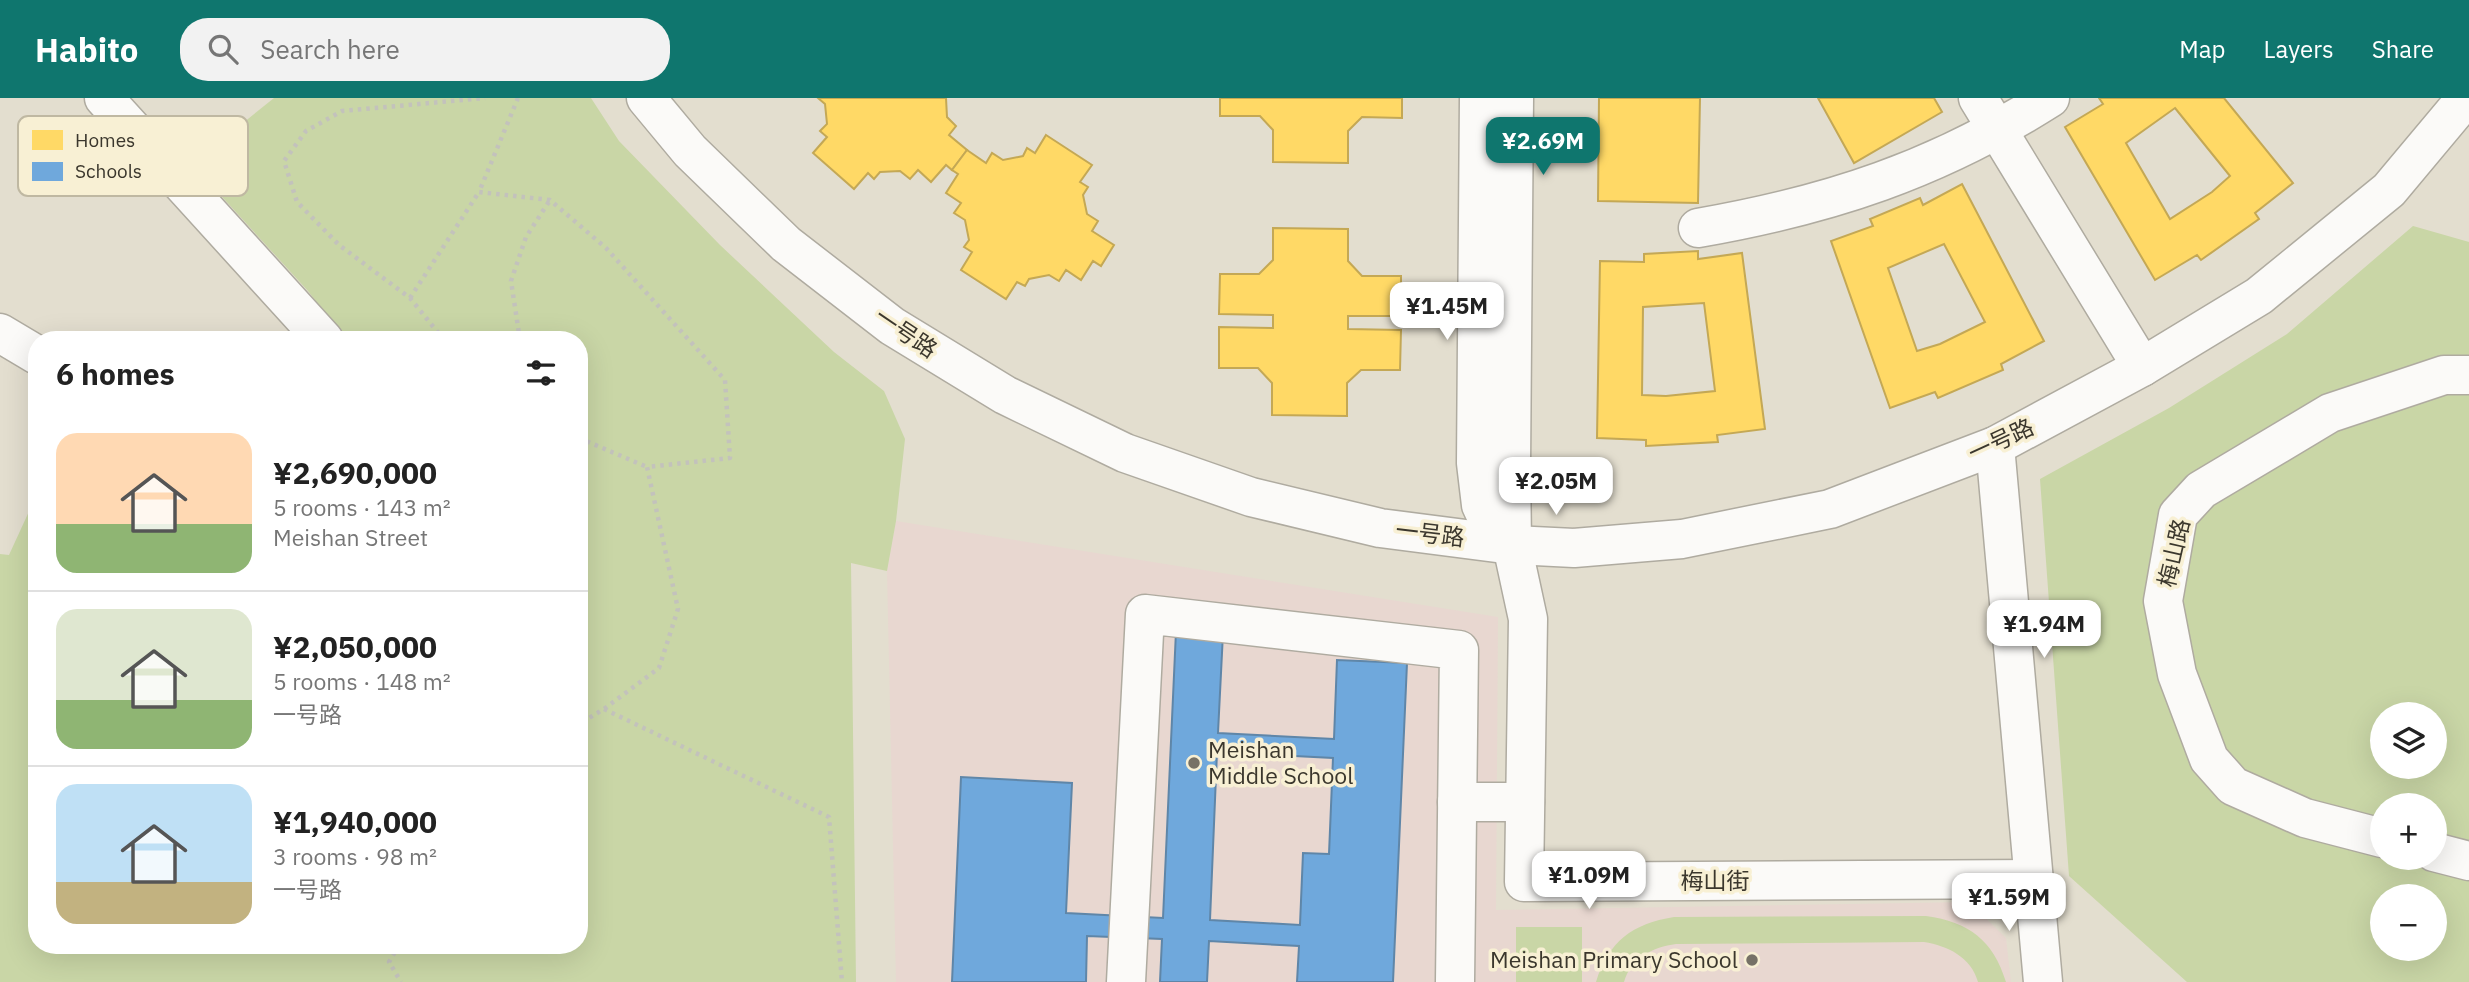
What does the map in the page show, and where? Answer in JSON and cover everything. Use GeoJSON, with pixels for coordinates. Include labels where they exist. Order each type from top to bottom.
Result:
{"type":"FeatureCollection","features":[{"type":"Feature","properties":{"kind":"street"},"geometry":{"type":"LineString","coordinates":[[104,98],[120,116]]}},
{"type":"Feature","properties":{"kind":"street","name":"一号路"},"geometry":{"type":"LineString","coordinates":[[646,98],[690,151],[786,244],[891,326],[1005,396],[1125,453],[1251,498],[1380,528],[1512,545],[1574,548],[1682,538],[1830,509],[1995,446],[2142,367],[2259,296],[2389,190],[2466,98]]}},
{"type":"Feature","properties":{"kind":"street"},"geometry":{"type":"LineString","coordinates":[[1479,98],[1476,463],[1481,505],[1493,531],[1512,545]]}},
{"type":"Feature","properties":{"kind":"street","name":"梅山街"},"geometry":{"type":"LineString","coordinates":[[1514,98],[1512,545],[1528,619],[1524,882],[2034,879]]}},
{"type":"Feature","properties":{"kind":"street"},"geometry":{"type":"LineString","coordinates":[[1698,228],[1803,207],[1905,173],[1987,114],[2050,98]]}},
{"type":"Feature","properties":{"kind":"street"},"geometry":{"type":"LineString","coordinates":[[1987,114],[2142,367]]}},
{"type":"Feature","properties":{"kind":"street"},"geometry":{"type":"LineString","coordinates":[[193,196],[316,331]]}},
{"type":"Feature","properties":{"kind":"street"},"geometry":{"type":"LineString","coordinates":[[0,333],[28,350]]}},
{"type":"Feature","properties":{"kind":"street","name":"梅山路"},"geometry":{"type":"LineString","coordinates":[[2370,835],[2305,818],[2233,786],[2209,759],[2177,674],[2163,601],[2178,515],[2201,490],[2330,413],[2444,375],[2469,375]]}},
{"type":"Feature","properties":{"kind":"street"},"geometry":{"type":"LineString","coordinates":[[1995,446],[2043,982]]}},
{"type":"Feature","properties":{"kind":"street"},"geometry":{"type":"LineString","coordinates":[[1126,982],[1145,614],[1459,650],[1455,982]]}},
{"type":"Feature","properties":{"kind":"street"},"geometry":{"type":"LineString","coordinates":[[1457,802],[1525,802]]}},
{"type":"Feature","properties":{"kind":"street"},"geometry":{"type":"LineString","coordinates":[[2447,855],[2469,861]]}},
{"type":"Feature","properties":{"kind":"path"},"geometry":{"type":"LineString","coordinates":[[437,331],[410,298],[339,245],[298,202],[284,161],[306,131],[342,111],[485,98]]}},
{"type":"Feature","properties":{"kind":"path"},"geometry":{"type":"LineString","coordinates":[[410,298],[479,192],[517,98]]}},
{"type":"Feature","properties":{"kind":"path"},"geometry":{"type":"LineString","coordinates":[[479,192],[550,200],[606,248],[725,380],[730,458],[647,467],[588,442]]}},
{"type":"Feature","properties":{"kind":"path"},"geometry":{"type":"LineString","coordinates":[[519,331],[511,281],[527,237],[550,200]]}},
{"type":"Feature","properties":{"kind":"path"},"geometry":{"type":"LineString","coordinates":[[588,719],[659,668],[678,608],[647,467]]}},
{"type":"Feature","properties":{"kind":"path"},"geometry":{"type":"LineString","coordinates":[[604,709],[829,817],[842,982]]}},
{"type":"Feature","properties":{"kind":"path"},"geometry":{"type":"LineString","coordinates":[[394,954],[389,962],[401,982]]}},
{"type":"Feature","properties":{"kind":"shaded area","name":"Meishan Middle School"},"geometry":{"type":"Polygon","coordinates":[[[896,521],[1498,617],[1496,910],[1969,902],[2006,938],[2011,982],[896,982],[887,571],[896,521]]]}},
{"type":"Feature","properties":{"kind":"green space"},"geometry":{"type":"Polygon","coordinates":[[[274,98],[591,98],[619,141],[720,245],[834,352],[884,391],[905,439],[896,521],[887,571],[851,563],[856,982],[0,982],[0,554],[9,555],[28,514],[28,954],[588,954],[588,331],[338,331],[308,291],[221,196],[248,196],[248,119],[274,98]]]}},
{"type":"Feature","properties":{"kind":"green space"},"geometry":{"type":"Polygon","coordinates":[[[2413,226],[2469,242],[2469,982],[2187,982],[2069,876],[2040,479],[2169,408],[2287,334],[2413,226]]]}},
{"type":"Feature","properties":{"kind":"green space"},"geometry":{"type":"Polygon","coordinates":[[[1926,916],[1955,923],[1977,936],[1994,955],[2006,982],[1978,982],[1975,973],[1964,959],[1942,946],[1924,942],[1676,944],[1651,951],[1637,960],[1624,982],[1596,982],[1608,956],[1624,937],[1646,924],[1674,917],[1926,916]]]}},
{"type":"Feature","properties":{"kind":"green space"},"geometry":{"type":"Polygon","coordinates":[[[1516,927],[1582,927],[1582,982],[1516,982],[1516,927]]]}},
{"type":"Feature","properties":{"kind":"building: Homes"},"geometry":{"type":"Polygon","coordinates":[[[818,98],[946,98],[947,117],[956,126],[949,135],[967,150],[952,170],[946,165],[931,182],[918,170],[910,179],[900,171],[880,172],[874,179],[868,173],[854,189],[813,153],[827,137],[820,131],[827,124],[825,104],[818,98]]]}},
{"type":"Feature","properties":{"kind":"building: Homes"},"geometry":{"type":"Polygon","coordinates":[[[1220,98],[1402,98],[1402,118],[1362,117],[1348,131],[1348,163],[1273,162],[1273,130],[1260,116],[1220,116],[1220,98]]]}},
{"type":"Feature","properties":{"kind":"building: Homes"},"geometry":{"type":"Polygon","coordinates":[[[1599,98],[1700,98],[1698,203],[1598,201],[1599,98]]]}},
{"type":"Feature","properties":{"kind":"building: Homes"},"geometry":{"type":"Polygon","coordinates":[[[1818,98],[1934,98],[1942,112],[1854,163],[1818,98]]]}},
{"type":"Feature","properties":{"kind":"building: Homes"},"geometry":{"type":"Polygon","coordinates":[[[2099,98],[2224,98],[2293,183],[2255,213],[2259,219],[2201,260],[2197,255],[2155,280],[2065,127],[2103,104],[2099,98]],[[2175,108],[2126,143],[2170,219],[2212,192],[2230,176],[2175,108]]]}},
{"type":"Feature","properties":{"kind":"building: Homes"},"geometry":{"type":"Polygon","coordinates":[[[1046,135],[1092,165],[1080,182],[1088,187],[1083,195],[1087,214],[1098,221],[1092,231],[1114,245],[1101,266],[1093,261],[1081,280],[1066,270],[1059,281],[1049,275],[1029,279],[1025,286],[1017,282],[1006,299],[961,270],[972,252],[964,247],[969,240],[965,220],[954,213],[961,203],[946,193],[958,174],[952,170],[967,150],[986,163],[992,153],[1003,160],[1023,156],[1027,148],[1035,153],[1046,135]]]}},
{"type":"Feature","properties":{"kind":"building: Homes"},"geometry":{"type":"Polygon","coordinates":[[[1962,184],[2044,341],[2001,364],[2003,370],[1938,398],[1935,392],[1890,408],[1831,241],[1873,226],[1870,219],[1920,198],[1923,205],[1962,184]],[[1944,244],[1888,268],[1917,351],[1940,344],[1985,322],[1944,244]]]}},
{"type":"Feature","properties":{"kind":"building: Homes"},"geometry":{"type":"Polygon","coordinates":[[[1273,228],[1348,229],[1348,261],[1362,276],[1401,276],[1401,316],[1348,316],[1348,329],[1401,330],[1400,370],[1361,370],[1347,383],[1347,416],[1272,415],[1272,383],[1258,368],[1219,368],[1219,327],[1273,328],[1273,315],[1219,314],[1220,274],[1259,274],[1273,260],[1273,228]]]}},
{"type":"Feature","properties":{"kind":"building: Homes"},"geometry":{"type":"Polygon","coordinates":[[[1698,251],[1698,259],[1742,253],[1765,429],[1717,435],[1718,442],[1646,446],[1646,440],[1597,438],[1600,261],[1644,262],[1644,254],[1698,251]],[[1704,303],[1643,307],[1642,395],[1666,396],[1715,391],[1704,303]]]}},
{"type":"Feature","properties":{"kind":"building: Schools"},"geometry":{"type":"Polygon","coordinates":[[[1176,631],[1223,633],[1218,733],[1334,739],[1337,660],[1407,663],[1393,982],[1297,982],[1299,946],[1209,941],[1207,982],[1160,982],[1162,939],[1087,936],[1086,982],[952,982],[961,777],[1072,783],[1066,913],[1163,918],[1176,631]],[[1217,752],[1210,920],[1300,925],[1303,853],[1329,854],[1333,758],[1217,752]]]}},
{"type":"Feature","properties":{"kind":"place","name":"Meishan Middle School"},"geometry":{"type":"Point","coordinates":[1194,763]}},
{"type":"Feature","properties":{"kind":"place","name":"Meishan Primary School"},"geometry":{"type":"Point","coordinates":[1752,960]}}]}
